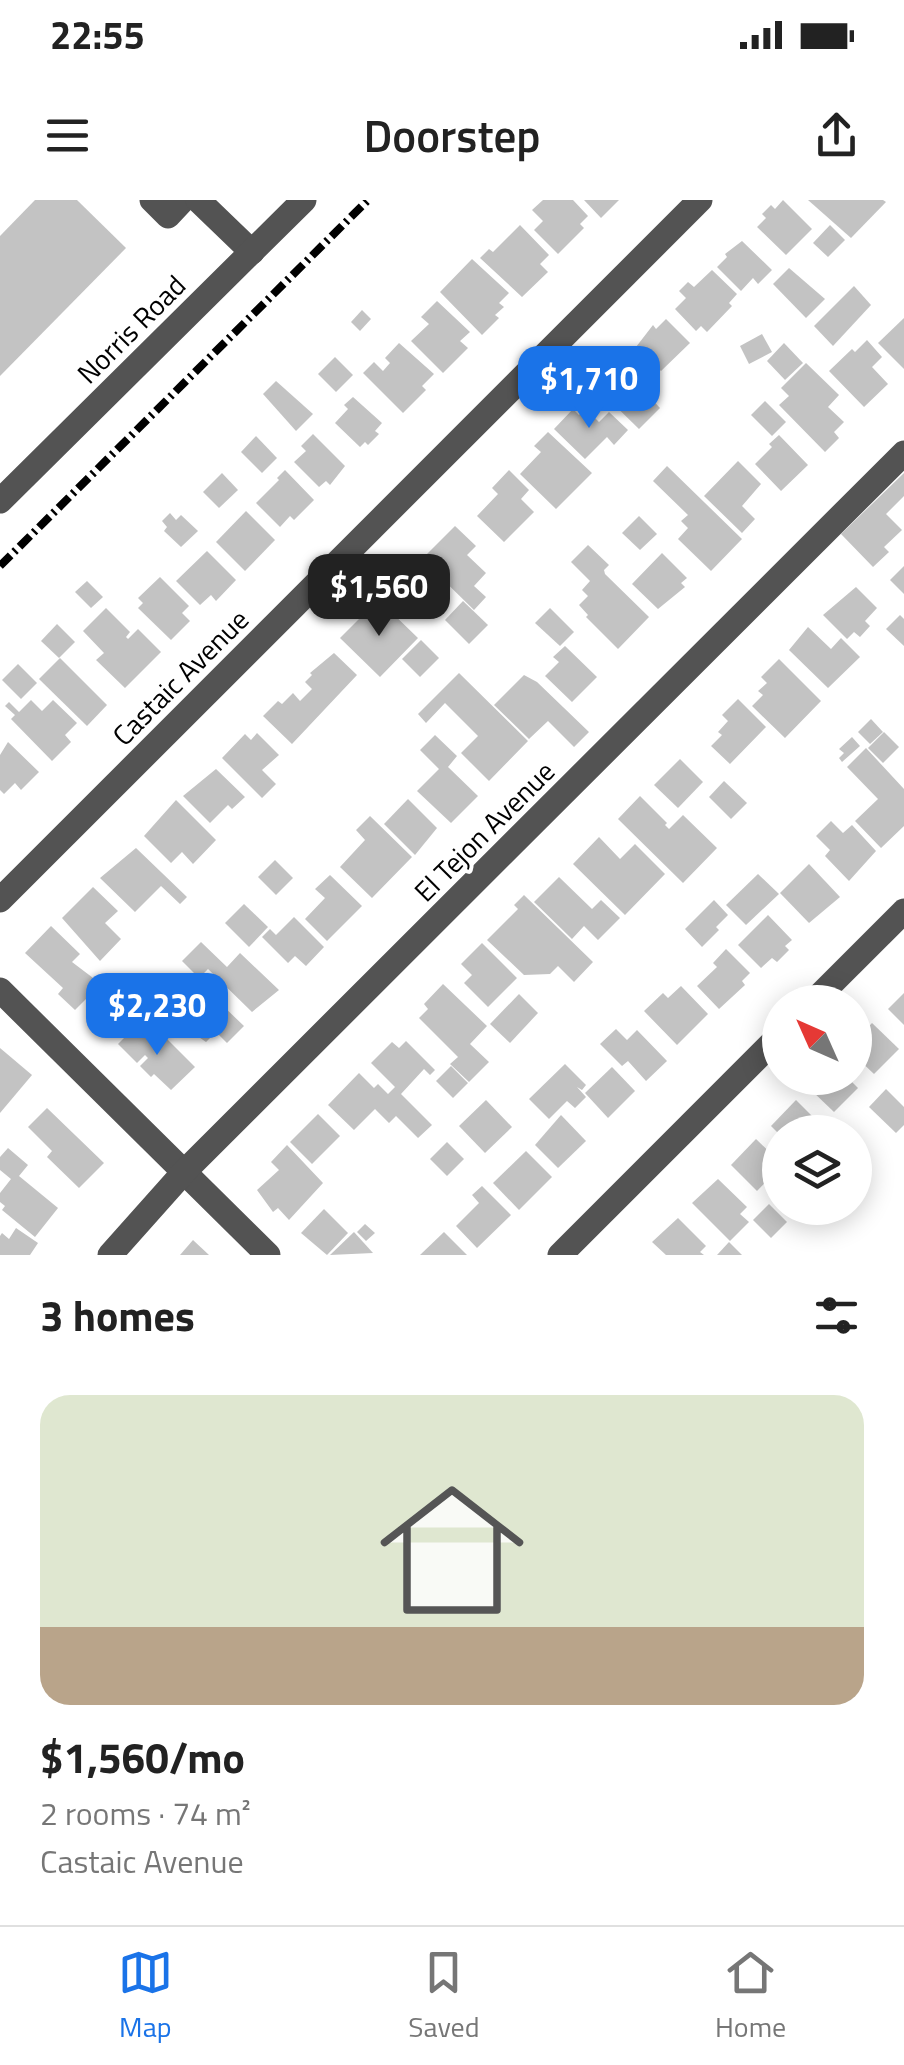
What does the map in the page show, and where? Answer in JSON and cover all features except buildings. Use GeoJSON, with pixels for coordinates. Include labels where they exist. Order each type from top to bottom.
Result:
{"type":"FeatureCollection","features":[{"type":"Feature","properties":{"kind":"street"},"geometry":{"type":"LineString","coordinates":[[152,200],[168,216],[183,200]]}},
{"type":"Feature","properties":{"kind":"street"},"geometry":{"type":"LineString","coordinates":[[198,200],[252,252]]}},
{"type":"Feature","properties":{"kind":"street","name":"Norris Road"},"geometry":{"type":"LineString","coordinates":[[0,501],[304,200]]}},
{"type":"Feature","properties":{"kind":"street","name":"Castaic Avenue"},"geometry":{"type":"LineString","coordinates":[[0,900],[700,200]]}},
{"type":"Feature","properties":{"kind":"street","name":"El Tejon Avenue"},"geometry":{"type":"LineString","coordinates":[[110,1255],[184,1172],[904,453]]}},
{"type":"Feature","properties":{"kind":"street"},"geometry":{"type":"LineString","coordinates":[[830,985],[904,912]]}},
{"type":"Feature","properties":{"kind":"street"},"geometry":{"type":"LineString","coordinates":[[0,990],[268,1255]]}},
{"type":"Feature","properties":{"kind":"street"},"geometry":{"type":"LineString","coordinates":[[560,1255],[762,1053]]}},
{"type":"Feature","properties":{"kind":"railway"},"geometry":{"type":"LineString","coordinates":[[0,566],[368,200]]}}]}
